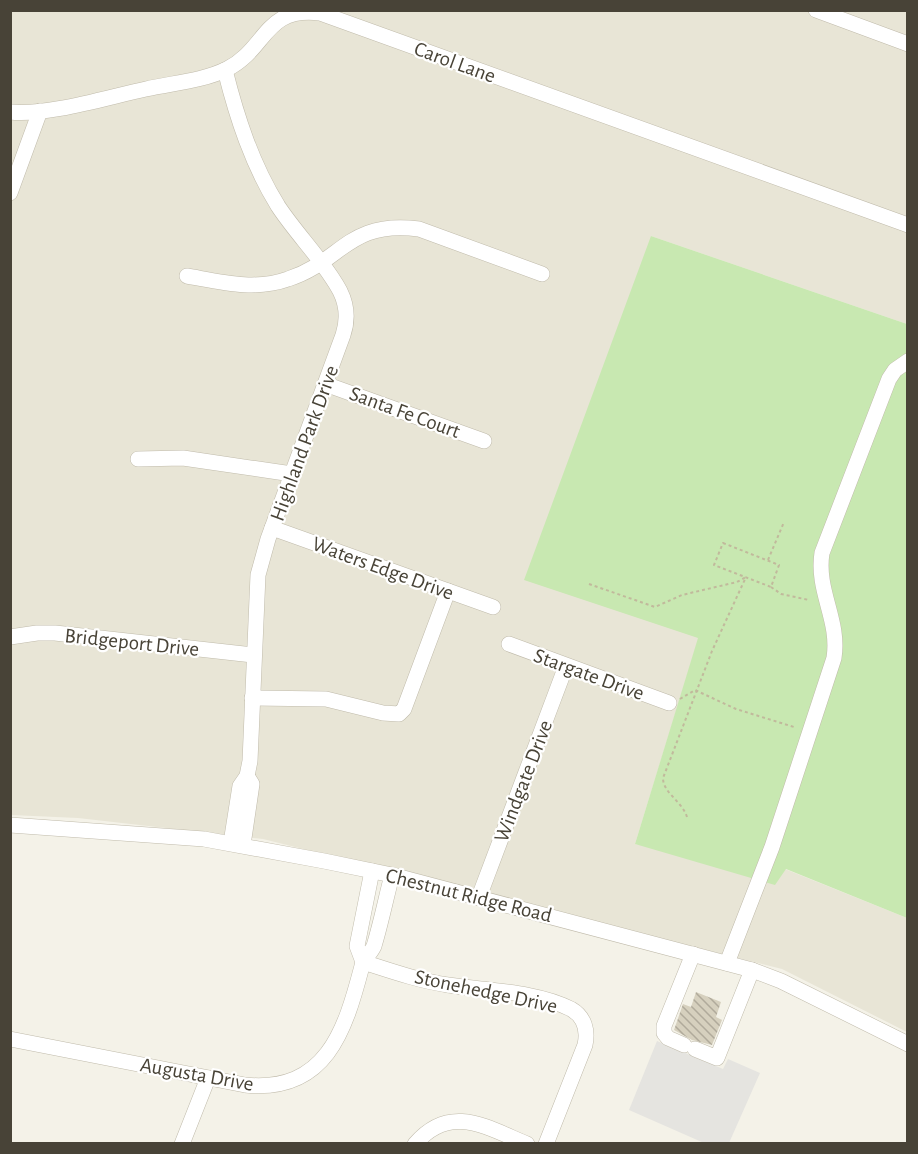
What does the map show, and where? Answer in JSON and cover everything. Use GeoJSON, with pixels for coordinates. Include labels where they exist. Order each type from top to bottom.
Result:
{"type":"FeatureCollection","features":[{"type":"Feature","properties":{"kind":"street"},"geometry":{"type":"LineString","coordinates":[[816,10],[908,44]]}},
{"type":"Feature","properties":{"kind":"street","name":"Carol Lane"},"geometry":{"type":"LineString","coordinates":[[10,111],[40,111],[225,70],[243,59],[272,24],[297,12],[320,13],[908,225]]}},
{"type":"Feature","properties":{"kind":"street","name":"Highland Park Drive"},"geometry":{"type":"LineString","coordinates":[[225,70],[234,108],[260,174],[278,205],[340,290],[346,312],[343,335],[272,528],[258,575],[247,776],[240,786],[237,844]]}},
{"type":"Feature","properties":{"kind":"street"},"geometry":{"type":"LineString","coordinates":[[10,193],[40,111]]}},
{"type":"Feature","properties":{"kind":"street"},"geometry":{"type":"LineString","coordinates":[[187,276],[243,285],[262,285],[290,279],[319,263],[357,237],[372,231],[402,227],[419,229],[542,274]]}},
{"type":"Feature","properties":{"kind":"street"},"geometry":{"type":"LineString","coordinates":[[727,963],[760,877],[834,658],[835,633],[821,584],[822,553],[889,379],[895,369],[908,361]]}},
{"type":"Feature","properties":{"kind":"street","name":"Santa Fe Court"},"geometry":{"type":"LineString","coordinates":[[326,384],[484,441]]}},
{"type":"Feature","properties":{"kind":"street"},"geometry":{"type":"LineString","coordinates":[[138,459],[183,458],[292,474]]}},
{"type":"Feature","properties":{"kind":"street","name":"Waters Edge Drive"},"geometry":{"type":"LineString","coordinates":[[272,528],[493,607]]}},
{"type":"Feature","properties":{"kind":"street"},"geometry":{"type":"LineString","coordinates":[[252,698],[326,699],[382,713],[399,714],[404,709],[448,591]]}},
{"type":"Feature","properties":{"kind":"street","name":"Bridgeport Drive"},"geometry":{"type":"LineString","coordinates":[[10,637],[55,633],[254,656]]}},
{"type":"Feature","properties":{"kind":"street","name":"Stargate Drive"},"geometry":{"type":"LineString","coordinates":[[509,644],[671,703]]}},
{"type":"Feature","properties":{"kind":"street","name":"Windgate Drive"},"geometry":{"type":"LineString","coordinates":[[479,897],[566,666]]}},
{"type":"Feature","properties":{"kind":"street","name":"Chestnut Ridge Road"},"geometry":{"type":"LineString","coordinates":[[10,825],[237,844],[392,875],[752,969],[908,1044]]}},
{"type":"Feature","properties":{"kind":"street"},"geometry":{"type":"LineString","coordinates":[[363,962],[357,946],[372,871]]}},
{"type":"Feature","properties":{"kind":"street","name":"Augusta Drive"},"geometry":{"type":"LineString","coordinates":[[10,1038],[245,1085],[275,1086],[289,1082],[315,1068],[334,1046],[341,1032],[359,984],[363,962],[373,949],[392,875]]}},
{"type":"Feature","properties":{"kind":"street"},"geometry":{"type":"LineString","coordinates":[[693,954],[664,1026],[664,1033],[668,1038],[717,1058],[752,969]]}},
{"type":"Feature","properties":{"kind":"street","name":"Stonehedge Drive"},"geometry":{"type":"LineString","coordinates":[[363,962],[434,983],[524,996],[572,1010],[580,1016],[587,1034],[585,1045],[546,1143]]}},
{"type":"Feature","properties":{"kind":"street"},"geometry":{"type":"LineString","coordinates":[[182,1143],[208,1078]]}},
{"type":"Feature","properties":{"kind":"street"},"geometry":{"type":"LineString","coordinates":[[415,1143],[434,1126],[460,1120],[527,1143]]}},
{"type":"Feature","properties":{"kind":"path"},"geometry":{"type":"LineString","coordinates":[[768,560],[784,522]]}},
{"type":"Feature","properties":{"kind":"path"},"geometry":{"type":"LineString","coordinates":[[771,587],[779,565],[723,543],[714,565],[771,587],[781,594],[809,600]]}},
{"type":"Feature","properties":{"kind":"path"},"geometry":{"type":"LineString","coordinates":[[589,584],[655,607],[682,595],[737,582],[746,577]]}},
{"type":"Feature","properties":{"kind":"path"},"geometry":{"type":"LineString","coordinates":[[687,817],[684,807],[663,782],[712,651],[746,577]]}},
{"type":"Feature","properties":{"kind":"path"},"geometry":{"type":"LineString","coordinates":[[671,703],[698,691],[736,709],[794,727]]}},
{"type":"Feature","properties":{"kind":"shaded area"},"geometry":{"type":"Polygon","coordinates":[[[11,11],[907,11],[907,324],[651,236],[699,637],[635,844],[785,869],[907,918],[907,1032],[782,969],[263,839],[78,818],[11,815],[11,11]]]}},
{"type":"Feature","properties":{"kind":"shaded area"},"geometry":{"type":"Polygon","coordinates":[[[657,1041],[723,1069],[728,1059],[760,1073],[729,1143],[704,1143],[629,1110],[657,1041]]]}},
{"type":"Feature","properties":{"kind":"green space"},"geometry":{"type":"Polygon","coordinates":[[[651,236],[907,324],[907,918],[786,869],[775,885],[635,844],[698,638],[524,580],[651,236]]]}},
{"type":"Feature","properties":{"kind":"building"},"geometry":{"type":"Polygon","coordinates":[[[696,992],[721,1002],[716,1017],[722,1020],[712,1045],[692,1040],[674,1030],[683,1004],[691,1007],[696,992]]]}}]}
